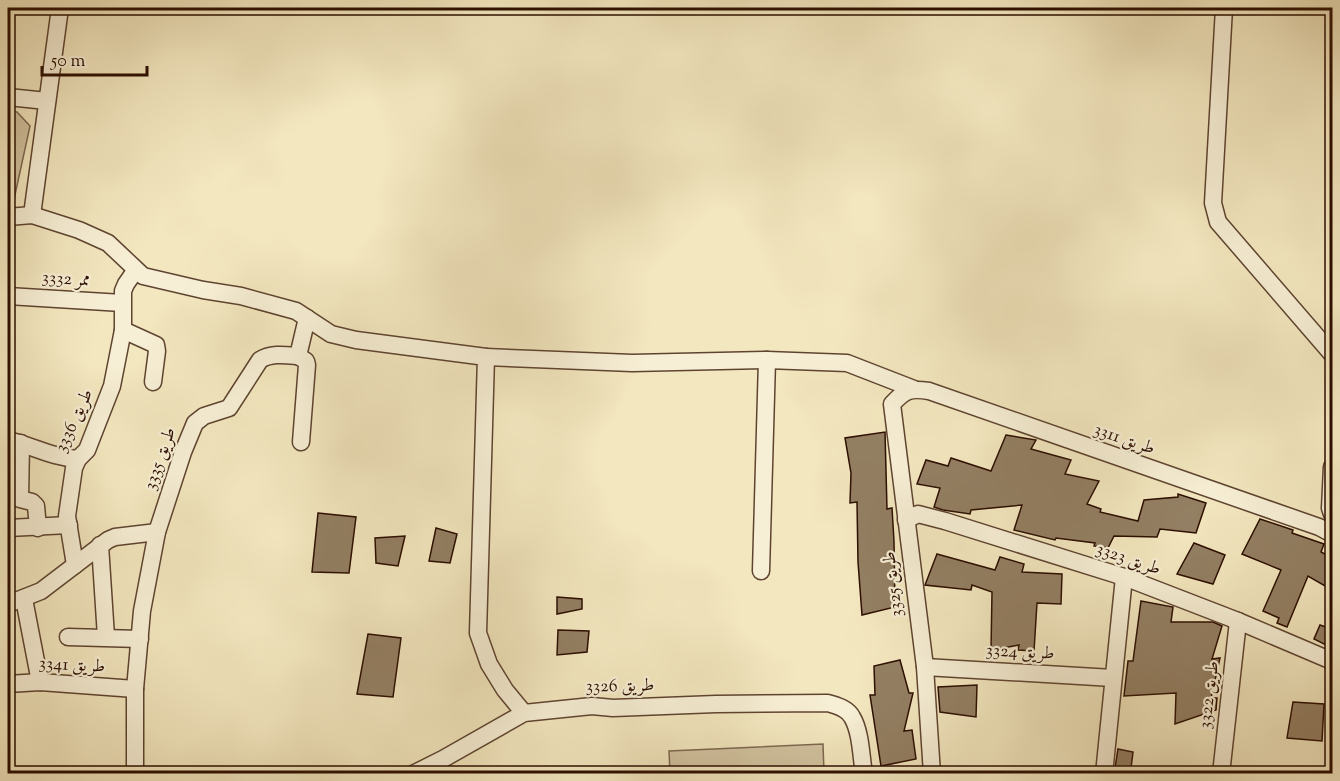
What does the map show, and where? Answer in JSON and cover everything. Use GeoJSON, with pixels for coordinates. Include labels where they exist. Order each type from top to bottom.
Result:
{"type":"FeatureCollection","features":[{"type":"Feature","properties":{"kind":"street"},"geometry":{"type":"LineString","coordinates":[[32,215],[60,8]]}},
{"type":"Feature","properties":{"kind":"street"},"geometry":{"type":"LineString","coordinates":[[1224,8],[1213,203],[1218,222],[1332,354]]}},
{"type":"Feature","properties":{"kind":"street"},"geometry":{"type":"LineString","coordinates":[[8,97],[46,101]]}},
{"type":"Feature","properties":{"kind":"street"},"geometry":{"type":"LineString","coordinates":[[8,217],[32,215],[79,230],[108,243],[135,271]]}},
{"type":"Feature","properties":{"kind":"street","name":"طريق 3336"},"geometry":{"type":"LineString","coordinates":[[75,565],[68,504],[74,468],[78,459],[87,450],[112,386],[123,330],[122,303],[126,284],[135,271]]}},
{"type":"Feature","properties":{"kind":"street","name":"طريق 3311"},"geometry":{"type":"LineString","coordinates":[[135,271],[151,279],[241,296],[296,311],[331,334],[356,340],[486,357],[632,363],[767,360],[847,363],[863,368],[903,395],[929,391],[1318,527],[1332,534]]}},
{"type":"Feature","properties":{"kind":"street","name":"ممر 3332"},"geometry":{"type":"LineString","coordinates":[[8,296],[122,303]]}},
{"type":"Feature","properties":{"kind":"street"},"geometry":{"type":"LineString","coordinates":[[301,442],[307,365],[304,359],[298,356],[307,318]]}},
{"type":"Feature","properties":{"kind":"street"},"geometry":{"type":"LineString","coordinates":[[123,330],[156,345],[158,351],[153,382]]}},
{"type":"Feature","properties":{"kind":"street","name":"طريق 3335"},"geometry":{"type":"LineString","coordinates":[[135,774],[135,689],[141,611],[157,532],[183,452],[195,423],[204,416],[228,408],[260,360],[273,355],[298,356]]}},
{"type":"Feature","properties":{"kind":"street"},"geometry":{"type":"LineString","coordinates":[[486,357],[478,633],[489,664],[505,690],[524,713]]}},
{"type":"Feature","properties":{"kind":"street"},"geometry":{"type":"LineString","coordinates":[[761,571],[767,360]]}},
{"type":"Feature","properties":{"kind":"street"},"geometry":{"type":"LineString","coordinates":[[863,368],[880,384],[903,395]]}},
{"type":"Feature","properties":{"kind":"street","name":"طريق 3325"},"geometry":{"type":"LineString","coordinates":[[903,395],[906,520],[925,667],[932,774]]}},
{"type":"Feature","properties":{"kind":"street"},"geometry":{"type":"LineString","coordinates":[[38,528],[36,506],[32,502],[20,499],[14,441],[44,453],[78,459]]}},
{"type":"Feature","properties":{"kind":"street"},"geometry":{"type":"LineString","coordinates":[[1332,467],[1330,508],[1332,514]]}},
{"type":"Feature","properties":{"kind":"street","name":"طريق 3323"},"geometry":{"type":"LineString","coordinates":[[906,520],[918,514],[945,521],[1124,577],[1238,621],[1332,661]]}},
{"type":"Feature","properties":{"kind":"street"},"geometry":{"type":"LineString","coordinates":[[8,528],[69,525]]}},
{"type":"Feature","properties":{"kind":"street"},"geometry":{"type":"LineString","coordinates":[[39,682],[16,602],[41,591],[100,545],[115,537],[157,532]]}},
{"type":"Feature","properties":{"kind":"street"},"geometry":{"type":"LineString","coordinates":[[100,545],[106,637]]}},
{"type":"Feature","properties":{"kind":"street"},"geometry":{"type":"LineString","coordinates":[[1104,774],[1124,577]]}},
{"type":"Feature","properties":{"kind":"street","name":"طريق 3322"},"geometry":{"type":"LineString","coordinates":[[1221,774],[1238,621]]}},
{"type":"Feature","properties":{"kind":"street"},"geometry":{"type":"LineString","coordinates":[[68,637],[140,639]]}},
{"type":"Feature","properties":{"kind":"street","name":"طريق 3324"},"geometry":{"type":"LineString","coordinates":[[925,667],[1113,678]]}},
{"type":"Feature","properties":{"kind":"street","name":"طريق 3341"},"geometry":{"type":"LineString","coordinates":[[8,684],[39,682],[135,689]]}},
{"type":"Feature","properties":{"kind":"street","name":"طريق 3326"},"geometry":{"type":"LineString","coordinates":[[413,774],[524,713],[592,706],[614,708],[828,703],[843,708],[852,717],[864,774]]}},
{"type":"Feature","properties":{"kind":"shaded area"},"geometry":{"type":"Polygon","coordinates":[[[8,111],[17,112],[30,126],[13,204],[8,205],[8,111]]]}},
{"type":"Feature","properties":{"kind":"shaded area"},"geometry":{"type":"Polygon","coordinates":[[[823,744],[824,773],[670,773],[669,751],[823,744]]]}},
{"type":"Feature","properties":{"kind":"building"},"geometry":{"type":"Polygon","coordinates":[[[885,432],[887,509],[892,508],[894,541],[895,607],[862,615],[857,502],[850,503],[851,473],[845,438],[885,432]]]}},
{"type":"Feature","properties":{"kind":"building"},"geometry":{"type":"Polygon","coordinates":[[[1006,435],[1036,440],[1031,449],[1071,460],[1065,474],[1099,481],[1087,504],[1101,509],[1100,512],[1138,521],[1144,500],[1178,497],[1178,494],[1206,503],[1196,533],[1160,529],[1157,537],[1114,536],[1108,548],[1094,546],[1095,543],[1056,538],[1055,540],[1014,530],[1022,505],[971,510],[970,514],[934,507],[940,488],[917,484],[926,460],[948,466],[951,458],[991,471],[1006,435]]]}},
{"type":"Feature","properties":{"kind":"building"},"geometry":{"type":"Polygon","coordinates":[[[318,513],[356,517],[349,573],[312,572],[318,513]]]}},
{"type":"Feature","properties":{"kind":"building"},"geometry":{"type":"Polygon","coordinates":[[[1260,519],[1324,544],[1321,552],[1332,558],[1332,590],[1308,576],[1287,627],[1277,623],[1279,618],[1263,611],[1281,570],[1242,554],[1260,519]]]}},
{"type":"Feature","properties":{"kind":"building"},"geometry":{"type":"Polygon","coordinates":[[[436,528],[457,534],[450,563],[429,561],[436,528]]]}},
{"type":"Feature","properties":{"kind":"building"},"geometry":{"type":"Polygon","coordinates":[[[405,536],[398,566],[376,563],[375,538],[405,536]]]}},
{"type":"Feature","properties":{"kind":"building"},"geometry":{"type":"Polygon","coordinates":[[[1194,543],[1225,555],[1213,584],[1177,574],[1194,543]]]}},
{"type":"Feature","properties":{"kind":"building"},"geometry":{"type":"Polygon","coordinates":[[[937,554],[995,570],[1000,557],[1024,564],[1022,572],[1062,574],[1061,604],[1037,603],[1034,651],[1018,650],[1019,645],[991,650],[992,592],[972,585],[971,590],[925,585],[937,554]]]}},
{"type":"Feature","properties":{"kind":"building"},"geometry":{"type":"Polygon","coordinates":[[[557,597],[582,599],[582,609],[557,614],[557,597]]]}},
{"type":"Feature","properties":{"kind":"building"},"geometry":{"type":"Polygon","coordinates":[[[1141,601],[1173,607],[1171,622],[1213,622],[1222,626],[1212,659],[1220,658],[1211,698],[1217,698],[1216,710],[1175,724],[1176,693],[1124,696],[1128,661],[1133,661],[1141,601]]]}},
{"type":"Feature","properties":{"kind":"building"},"geometry":{"type":"Polygon","coordinates":[[[1320,625],[1332,629],[1330,647],[1314,639],[1320,625]]]}},
{"type":"Feature","properties":{"kind":"building"},"geometry":{"type":"Polygon","coordinates":[[[558,630],[589,631],[587,652],[557,655],[558,630]]]}},
{"type":"Feature","properties":{"kind":"building"},"geometry":{"type":"Polygon","coordinates":[[[368,634],[401,638],[393,697],[357,694],[368,634]]]}},
{"type":"Feature","properties":{"kind":"building"},"geometry":{"type":"Polygon","coordinates":[[[900,660],[909,693],[913,693],[904,731],[912,730],[916,759],[881,766],[870,695],[875,695],[874,666],[900,660]]]}},
{"type":"Feature","properties":{"kind":"building"},"geometry":{"type":"Polygon","coordinates":[[[977,685],[976,717],[940,712],[938,687],[977,685]]]}},
{"type":"Feature","properties":{"kind":"building"},"geometry":{"type":"Polygon","coordinates":[[[1293,702],[1324,704],[1322,741],[1287,738],[1293,702]]]}},
{"type":"Feature","properties":{"kind":"building"},"geometry":{"type":"Polygon","coordinates":[[[1118,749],[1133,752],[1131,768],[1115,768],[1118,749]]]}}]}
